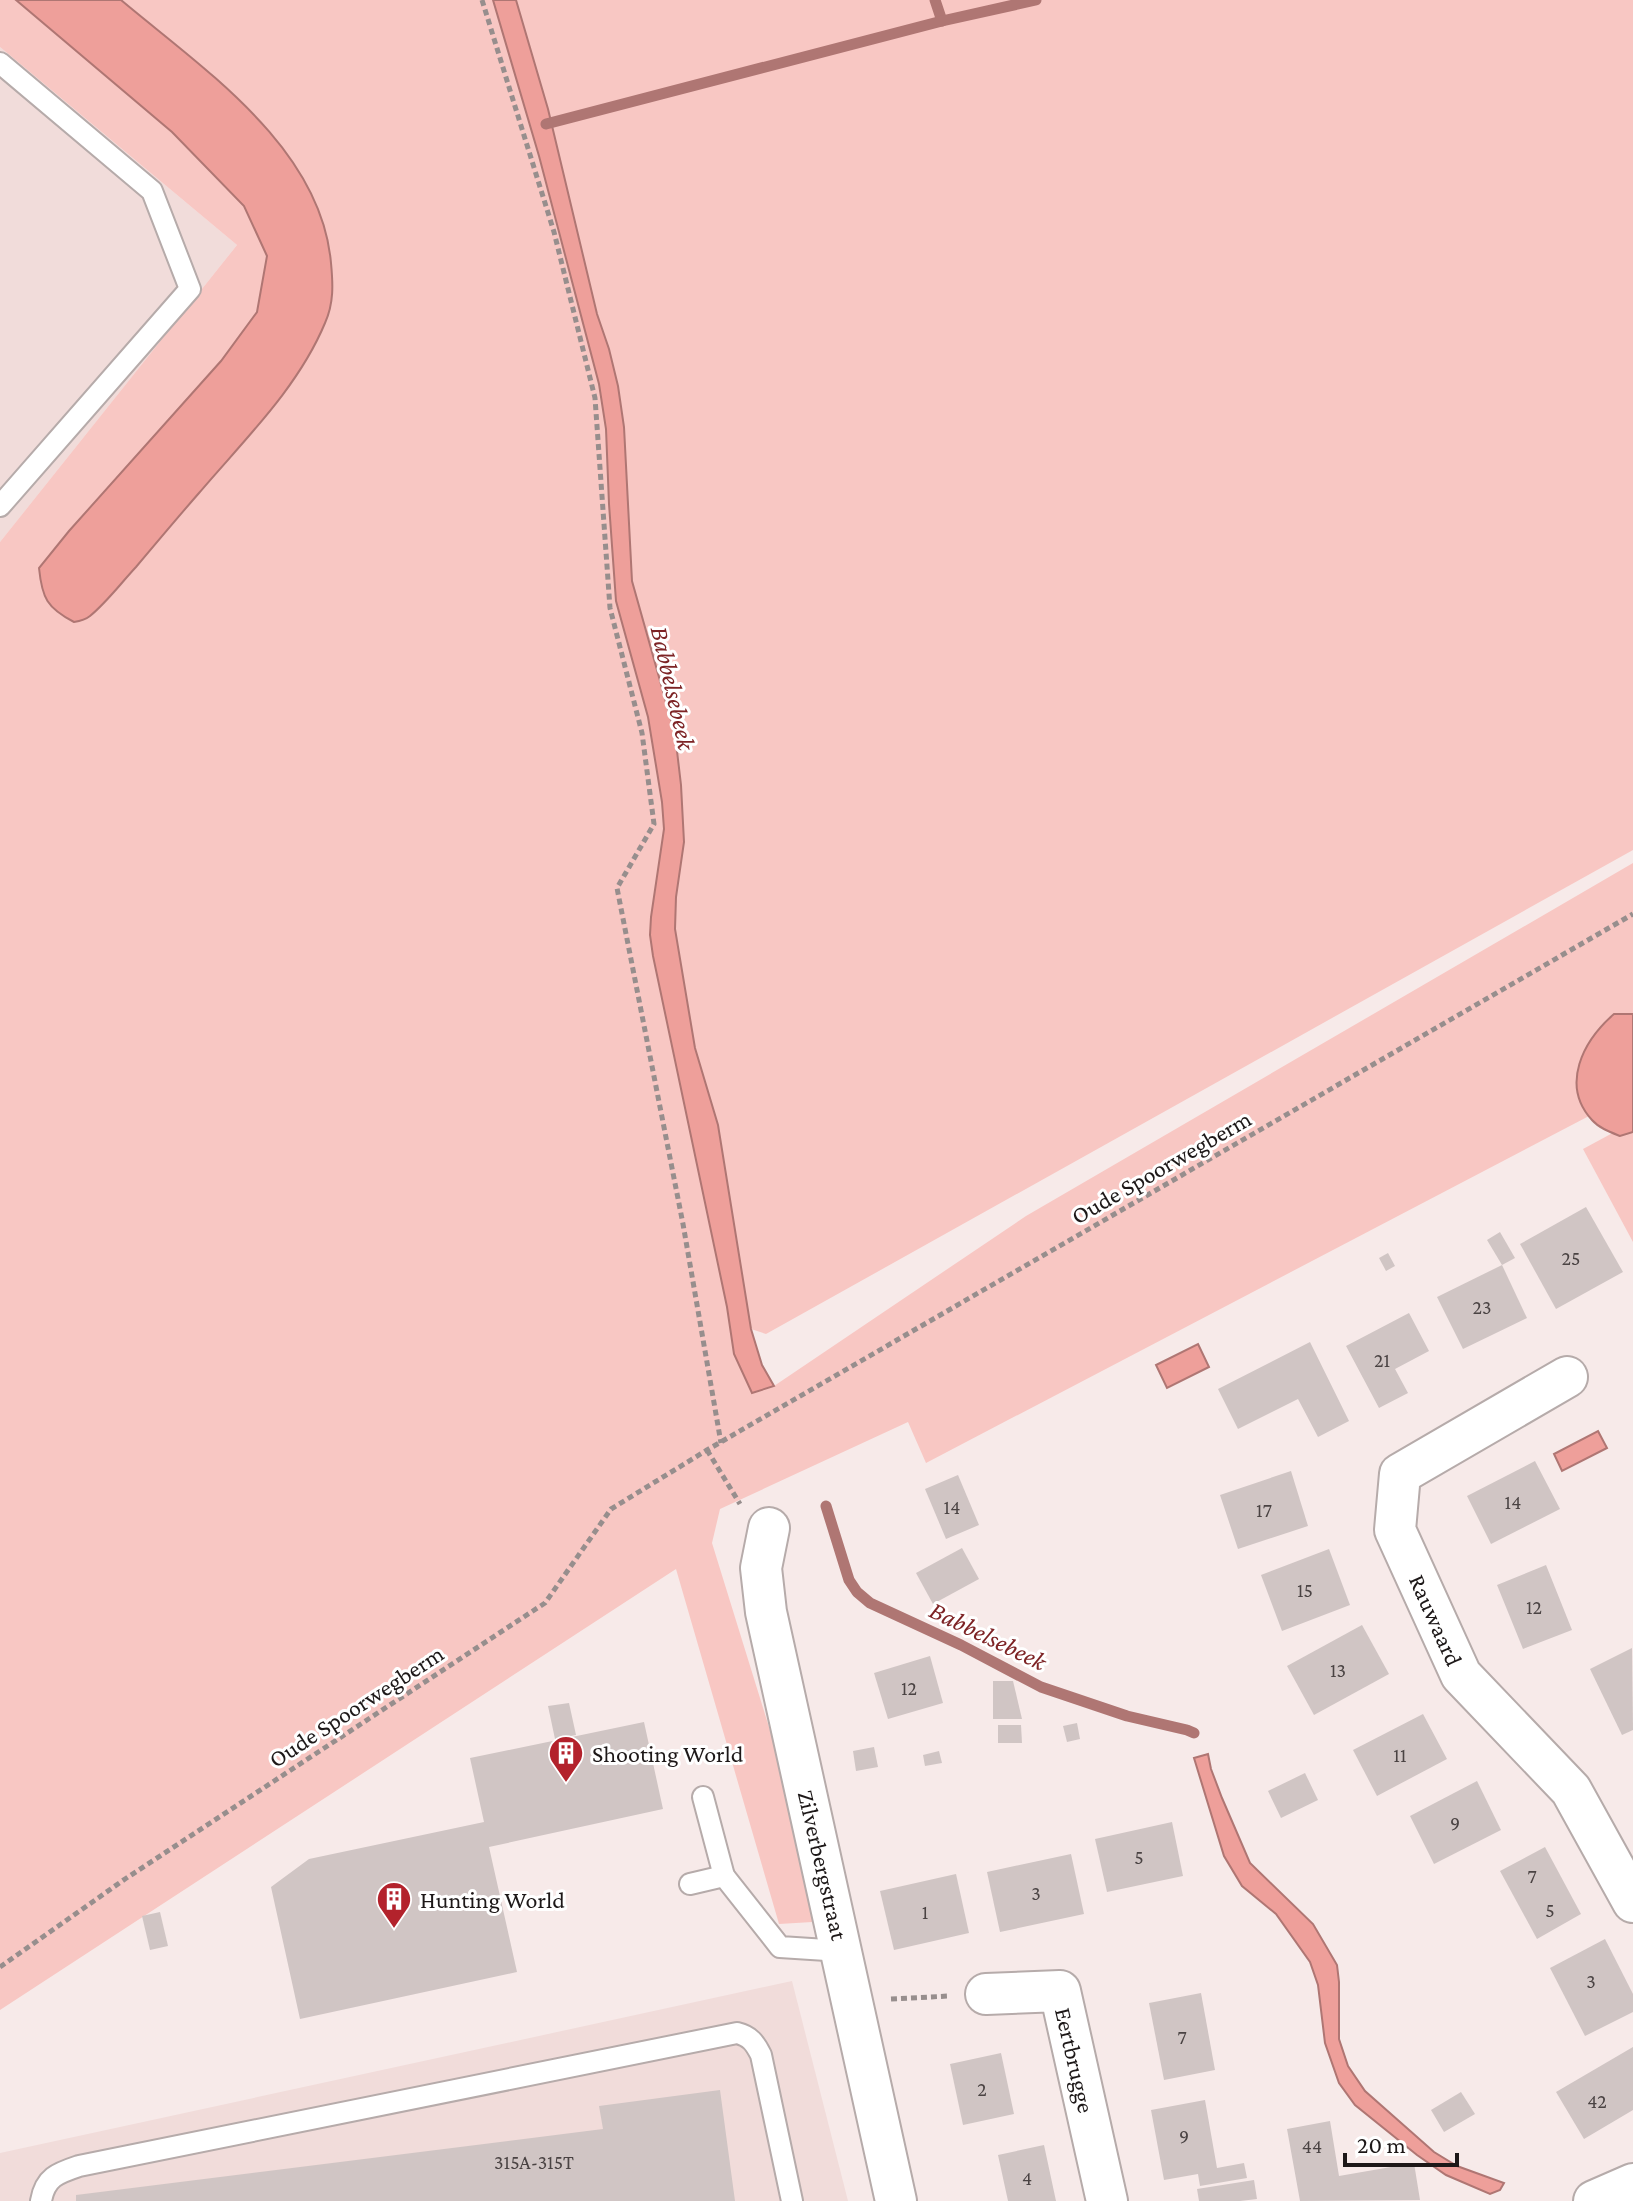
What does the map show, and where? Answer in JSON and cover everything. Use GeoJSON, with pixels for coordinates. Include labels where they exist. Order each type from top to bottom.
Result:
{"type":"FeatureCollection","features":[{"type":"Feature","properties":{"kind":"street","name":"Rauwaard"},"geometry":{"type":"LineString","coordinates":[[1567,1377],[1400,1474],[1395,1530],[1461,1675],[1571,1790],[1633,1902]]}},
{"type":"Feature","properties":{"kind":"street","name":"Zilverbergstraat"},"geometry":{"type":"LineString","coordinates":[[769,1528],[761,1568],[766,1612],[896,2201]]}},
{"type":"Feature","properties":{"kind":"street","name":"Eertbrugge"},"geometry":{"type":"LineString","coordinates":[[986,1994],[1060,1991],[1107,2201]]}},
{"type":"Feature","properties":{"kind":"street"},"geometry":{"type":"LineString","coordinates":[[1594,2201],[1633,2184]]}},
{"type":"Feature","properties":{"kind":"lane"},"geometry":{"type":"LineString","coordinates":[[0,63],[152,191],[190,289],[0,506]]}},
{"type":"Feature","properties":{"kind":"lane"},"geometry":{"type":"LineString","coordinates":[[703,1797],[724,1876],[780,1947],[842,1951]]}},
{"type":"Feature","properties":{"kind":"lane"},"geometry":{"type":"LineString","coordinates":[[690,1884],[724,1876]]}},
{"type":"Feature","properties":{"kind":"lane"},"geometry":{"type":"LineString","coordinates":[[41,2201],[48,2182],[62,2172],[79,2166],[737,2033],[747,2035],[761,2055],[792,2201]]}},
{"type":"Feature","properties":{"kind":"path"},"geometry":{"type":"LineString","coordinates":[[482,0],[554,232],[595,398],[610,608],[642,733],[654,824],[617,888],[683,1224],[721,1443]]}},
{"type":"Feature","properties":{"kind":"path","name":"Oude Spoorwegberm"},"geometry":{"type":"LineString","coordinates":[[0,1967],[125,1879],[545,1603],[611,1509],[707,1450],[1633,914]]}},
{"type":"Feature","properties":{"kind":"path"},"geometry":{"type":"LineString","coordinates":[[707,1450],[743,1508],[769,1528]]}},
{"type":"Feature","properties":{"kind":"path"},"geometry":{"type":"LineString","coordinates":[[852,1998],[986,1994]]}},
{"type":"Feature","properties":{"kind":"shaded area"},"geometry":{"type":"Polygon","coordinates":[[[0,0],[16,0],[172,132],[244,206],[267,256],[257,312],[221,361],[39,568],[269,411],[305,182],[248,108],[121,0],[493,0],[539,156],[599,384],[606,429],[616,601],[648,717],[662,802],[664,829],[650,935],[734,1354],[752,1393],[774,1386],[1026,1216],[1633,863],[1633,1093],[926,1463],[908,1422],[720,1509],[712,1543],[829,1921],[779,1924],[676,1569],[0,2010],[0,542],[237,245],[0,47],[0,0]]]}},
{"type":"Feature","properties":{"kind":"shaded area"},"geometry":{"type":"Polygon","coordinates":[[[16,0],[121,0],[187,54],[253,114],[282,147],[306,183],[322,221],[331,263],[332,293],[328,316],[314,347],[285,391],[108,599],[88,617],[74,622],[52,607],[44,595],[39,568],[221,361],[257,312],[267,256],[244,206],[172,132],[16,0]]]}},
{"type":"Feature","properties":{"kind":"shaded area"},"geometry":{"type":"Polygon","coordinates":[[[493,0],[516,0],[548,109],[597,314],[618,386],[624,427],[632,581],[675,734],[681,785],[684,842],[675,929],[695,1048],[718,1125],[751,1329],[762,1365],[774,1386],[752,1393],[734,1354],[727,1307],[653,956],[651,917],[664,829],[662,802],[648,717],[616,601],[606,429],[599,384],[539,156],[493,0]]]}},
{"type":"Feature","properties":{"kind":"shaded area"},"geometry":{"type":"Polygon","coordinates":[[[516,0],[1633,0],[1633,850],[766,1334],[751,1329],[718,1125],[695,1048],[675,929],[675,734],[632,581],[624,427],[618,386],[597,314],[548,109],[516,0]]]}},
{"type":"Feature","properties":{"kind":"shaded area"},"geometry":{"type":"Polygon","coordinates":[[[0,47],[237,245],[0,542],[0,47]]]}},
{"type":"Feature","properties":{"kind":"shaded area"},"geometry":{"type":"Polygon","coordinates":[[[1614,1014],[1633,1014],[1633,1132],[1620,1136],[1601,1128],[1582,1107],[1577,1078],[1585,1050],[1614,1014]]]}},
{"type":"Feature","properties":{"kind":"shaded area"},"geometry":{"type":"Polygon","coordinates":[[[1633,1122],[1633,1242],[1583,1149],[1633,1122]]]}},
{"type":"Feature","properties":{"kind":"shaded area"},"geometry":{"type":"Polygon","coordinates":[[[1198,1344],[1209,1367],[1167,1388],[1156,1365],[1198,1344]]]}},
{"type":"Feature","properties":{"kind":"shaded area"},"geometry":{"type":"Polygon","coordinates":[[[1598,1431],[1607,1448],[1562,1471],[1554,1454],[1598,1431]]]}},
{"type":"Feature","properties":{"kind":"shaded area"},"geometry":{"type":"Polygon","coordinates":[[[1208,1754],[1222,1798],[1250,1863],[1313,1924],[1337,1965],[1339,2039],[1348,2066],[1365,2091],[1434,2152],[1457,2166],[1504,2183],[1500,2190],[1490,2194],[1446,2175],[1355,2105],[1339,2083],[1325,2043],[1318,1985],[1310,1962],[1276,1914],[1242,1886],[1224,1856],[1194,1758],[1208,1754]]]}},
{"type":"Feature","properties":{"kind":"shaded area"},"geometry":{"type":"Polygon","coordinates":[[[792,1981],[848,2201],[0,2201],[0,2153],[792,1981]]]}},
{"type":"Feature","properties":{"kind":"building"},"geometry":{"type":"Polygon","coordinates":[[[1586,1207],[1623,1272],[1556,1309],[1520,1244],[1586,1207]]]}},
{"type":"Feature","properties":{"kind":"building"},"geometry":{"type":"Polygon","coordinates":[[[1500,1232],[1515,1258],[1502,1265],[1487,1240],[1500,1232]]]}},
{"type":"Feature","properties":{"kind":"building"},"geometry":{"type":"Polygon","coordinates":[[[1388,1253],[1395,1266],[1386,1271],[1379,1258],[1388,1253]]]}},
{"type":"Feature","properties":{"kind":"building"},"geometry":{"type":"Polygon","coordinates":[[[1502,1265],[1527,1318],[1463,1349],[1437,1297],[1502,1265]]]}},
{"type":"Feature","properties":{"kind":"building"},"geometry":{"type":"Polygon","coordinates":[[[1409,1313],[1429,1351],[1395,1369],[1408,1393],[1379,1408],[1346,1346],[1409,1313]]]}},
{"type":"Feature","properties":{"kind":"building"},"geometry":{"type":"Polygon","coordinates":[[[1310,1342],[1349,1421],[1318,1437],[1298,1399],[1238,1429],[1218,1389],[1310,1342]]]}},
{"type":"Feature","properties":{"kind":"building"},"geometry":{"type":"Polygon","coordinates":[[[1535,1461],[1560,1509],[1491,1544],[1467,1496],[1535,1461]]]}},
{"type":"Feature","properties":{"kind":"building"},"geometry":{"type":"Polygon","coordinates":[[[1291,1471],[1308,1526],[1238,1549],[1220,1495],[1291,1471]]]}},
{"type":"Feature","properties":{"kind":"building"},"geometry":{"type":"Polygon","coordinates":[[[958,1475],[979,1525],[946,1539],[925,1489],[958,1475]]]}},
{"type":"Feature","properties":{"kind":"building"},"geometry":{"type":"Polygon","coordinates":[[[962,1548],[979,1579],[933,1604],[916,1573],[962,1548]]]}},
{"type":"Feature","properties":{"kind":"building"},"geometry":{"type":"Polygon","coordinates":[[[1329,1549],[1350,1605],[1282,1631],[1261,1575],[1329,1549]]]}},
{"type":"Feature","properties":{"kind":"building"},"geometry":{"type":"Polygon","coordinates":[[[1546,1565],[1572,1630],[1523,1649],[1497,1585],[1546,1565]]]}},
{"type":"Feature","properties":{"kind":"building"},"geometry":{"type":"Polygon","coordinates":[[[1362,1625],[1389,1674],[1314,1715],[1287,1666],[1362,1625]]]}},
{"type":"Feature","properties":{"kind":"building"},"geometry":{"type":"Polygon","coordinates":[[[1632,1648],[1633,1730],[1622,1735],[1590,1669],[1632,1648]]]}},
{"type":"Feature","properties":{"kind":"building"},"geometry":{"type":"Polygon","coordinates":[[[930,1656],[943,1703],[888,1719],[874,1673],[930,1656]]]}},
{"type":"Feature","properties":{"kind":"building"},"geometry":{"type":"Polygon","coordinates":[[[993,1681],[1013,1681],[1022,1719],[993,1719],[993,1681]]]}},
{"type":"Feature","properties":{"kind":"building"},"geometry":{"type":"Polygon","coordinates":[[[569,1703],[576,1735],[555,1739],[548,1706],[569,1703]]]}},
{"type":"Feature","properties":{"kind":"building"},"geometry":{"type":"Polygon","coordinates":[[[1423,1714],[1447,1759],[1377,1796],[1353,1750],[1423,1714]]]}},
{"type":"Feature","properties":{"kind":"building","name":"Hunting World"},"geometry":{"type":"Polygon","coordinates":[[[644,1722],[663,1809],[489,1847],[517,1972],[300,2019],[271,1887],[309,1859],[484,1822],[470,1758],[644,1722]]]}},
{"type":"Feature","properties":{"kind":"building"},"geometry":{"type":"Polygon","coordinates":[[[1077,1723],[1080,1739],[1067,1742],[1063,1726],[1077,1723]]]}},
{"type":"Feature","properties":{"kind":"building"},"geometry":{"type":"Polygon","coordinates":[[[998,1725],[1021,1725],[1022,1743],[998,1743],[998,1725]]]}},
{"type":"Feature","properties":{"kind":"building"},"geometry":{"type":"Polygon","coordinates":[[[874,1747],[878,1767],[856,1771],[853,1751],[874,1747]]]}},
{"type":"Feature","properties":{"kind":"building"},"geometry":{"type":"Polygon","coordinates":[[[939,1751],[942,1763],[925,1766],[923,1755],[939,1751]]]}},
{"type":"Feature","properties":{"kind":"building"},"geometry":{"type":"Polygon","coordinates":[[[1305,1773],[1318,1800],[1281,1818],[1268,1791],[1305,1773]]]}},
{"type":"Feature","properties":{"kind":"building"},"geometry":{"type":"Polygon","coordinates":[[[1477,1781],[1501,1830],[1434,1864],[1410,1816],[1477,1781]]]}},
{"type":"Feature","properties":{"kind":"building"},"geometry":{"type":"Polygon","coordinates":[[[1172,1822],[1183,1876],[1107,1892],[1095,1839],[1172,1822]]]}},
{"type":"Feature","properties":{"kind":"building"},"geometry":{"type":"Polygon","coordinates":[[[1545,1847],[1581,1914],[1537,1939],[1500,1871],[1545,1847]]]}},
{"type":"Feature","properties":{"kind":"building"},"geometry":{"type":"Polygon","coordinates":[[[1071,1854],[1084,1914],[1000,1932],[987,1872],[1071,1854]]]}},
{"type":"Feature","properties":{"kind":"building"},"geometry":{"type":"Polygon","coordinates":[[[956,1874],[969,1933],[894,1950],[880,1891],[956,1874]]]}},
{"type":"Feature","properties":{"kind":"building"},"geometry":{"type":"Polygon","coordinates":[[[160,1912],[168,1946],[150,1950],[142,1916],[160,1912]]]}},
{"type":"Feature","properties":{"kind":"building"},"geometry":{"type":"Polygon","coordinates":[[[1605,1939],[1633,1994],[1633,2012],[1585,2036],[1550,1968],[1605,1939]]]}},
{"type":"Feature","properties":{"kind":"building"},"geometry":{"type":"Polygon","coordinates":[[[1201,1993],[1215,2070],[1164,2080],[1149,2003],[1201,1993]]]}},
{"type":"Feature","properties":{"kind":"building"},"geometry":{"type":"Polygon","coordinates":[[[1633,2047],[1633,2110],[1584,2139],[1556,2092],[1633,2047]]]}},
{"type":"Feature","properties":{"kind":"building"},"geometry":{"type":"Polygon","coordinates":[[[1001,2053],[1014,2114],[963,2125],[950,2064],[1001,2053]]]}},
{"type":"Feature","properties":{"kind":"building"},"geometry":{"type":"Polygon","coordinates":[[[720,2090],[735,2201],[76,2201],[76,2195],[603,2129],[599,2106],[720,2090]]]}},
{"type":"Feature","properties":{"kind":"building"},"geometry":{"type":"Polygon","coordinates":[[[1461,2092],[1475,2114],[1444,2132],[1431,2110],[1461,2092]]]}},
{"type":"Feature","properties":{"kind":"building"},"geometry":{"type":"Polygon","coordinates":[[[1205,2100],[1217,2168],[1244,2163],[1247,2178],[1200,2186],[1198,2174],[1164,2180],[1151,2110],[1205,2100]]]}},
{"type":"Feature","properties":{"kind":"building"},"geometry":{"type":"Polygon","coordinates":[[[1330,2121],[1339,2176],[1414,2163],[1420,2200],[1300,2201],[1287,2129],[1330,2121]]]}},
{"type":"Feature","properties":{"kind":"building"},"geometry":{"type":"Polygon","coordinates":[[[1044,2145],[1056,2201],[1008,2201],[998,2155],[1044,2145]]]}},
{"type":"Feature","properties":{"kind":"building"},"geometry":{"type":"Polygon","coordinates":[[[1254,2180],[1257,2199],[1199,2201],[1197,2189],[1254,2180]]]}},
{"type":"Feature","properties":{"kind":"waterway"},"geometry":{"type":"LineString","coordinates":[[935,0],[942,21]]}},
{"type":"Feature","properties":{"kind":"waterway"},"geometry":{"type":"LineString","coordinates":[[546,124],[942,21],[1036,0]]}},
{"type":"Feature","properties":{"kind":"waterway","name":"Babbelsebeek"},"geometry":{"type":"LineString","coordinates":[[826,1506],[849,1580],[870,1603],[961,1645],[1041,1687],[1127,1716],[1194,1733]]}},
{"type":"Feature","properties":{"kind":"place","name":"Shooting World"},"geometry":{"type":"Point","coordinates":[566,1784]}},
{"type":"Feature","properties":{"kind":"place","name":"Hunting World"},"geometry":{"type":"Point","coordinates":[394,1930]}}]}
